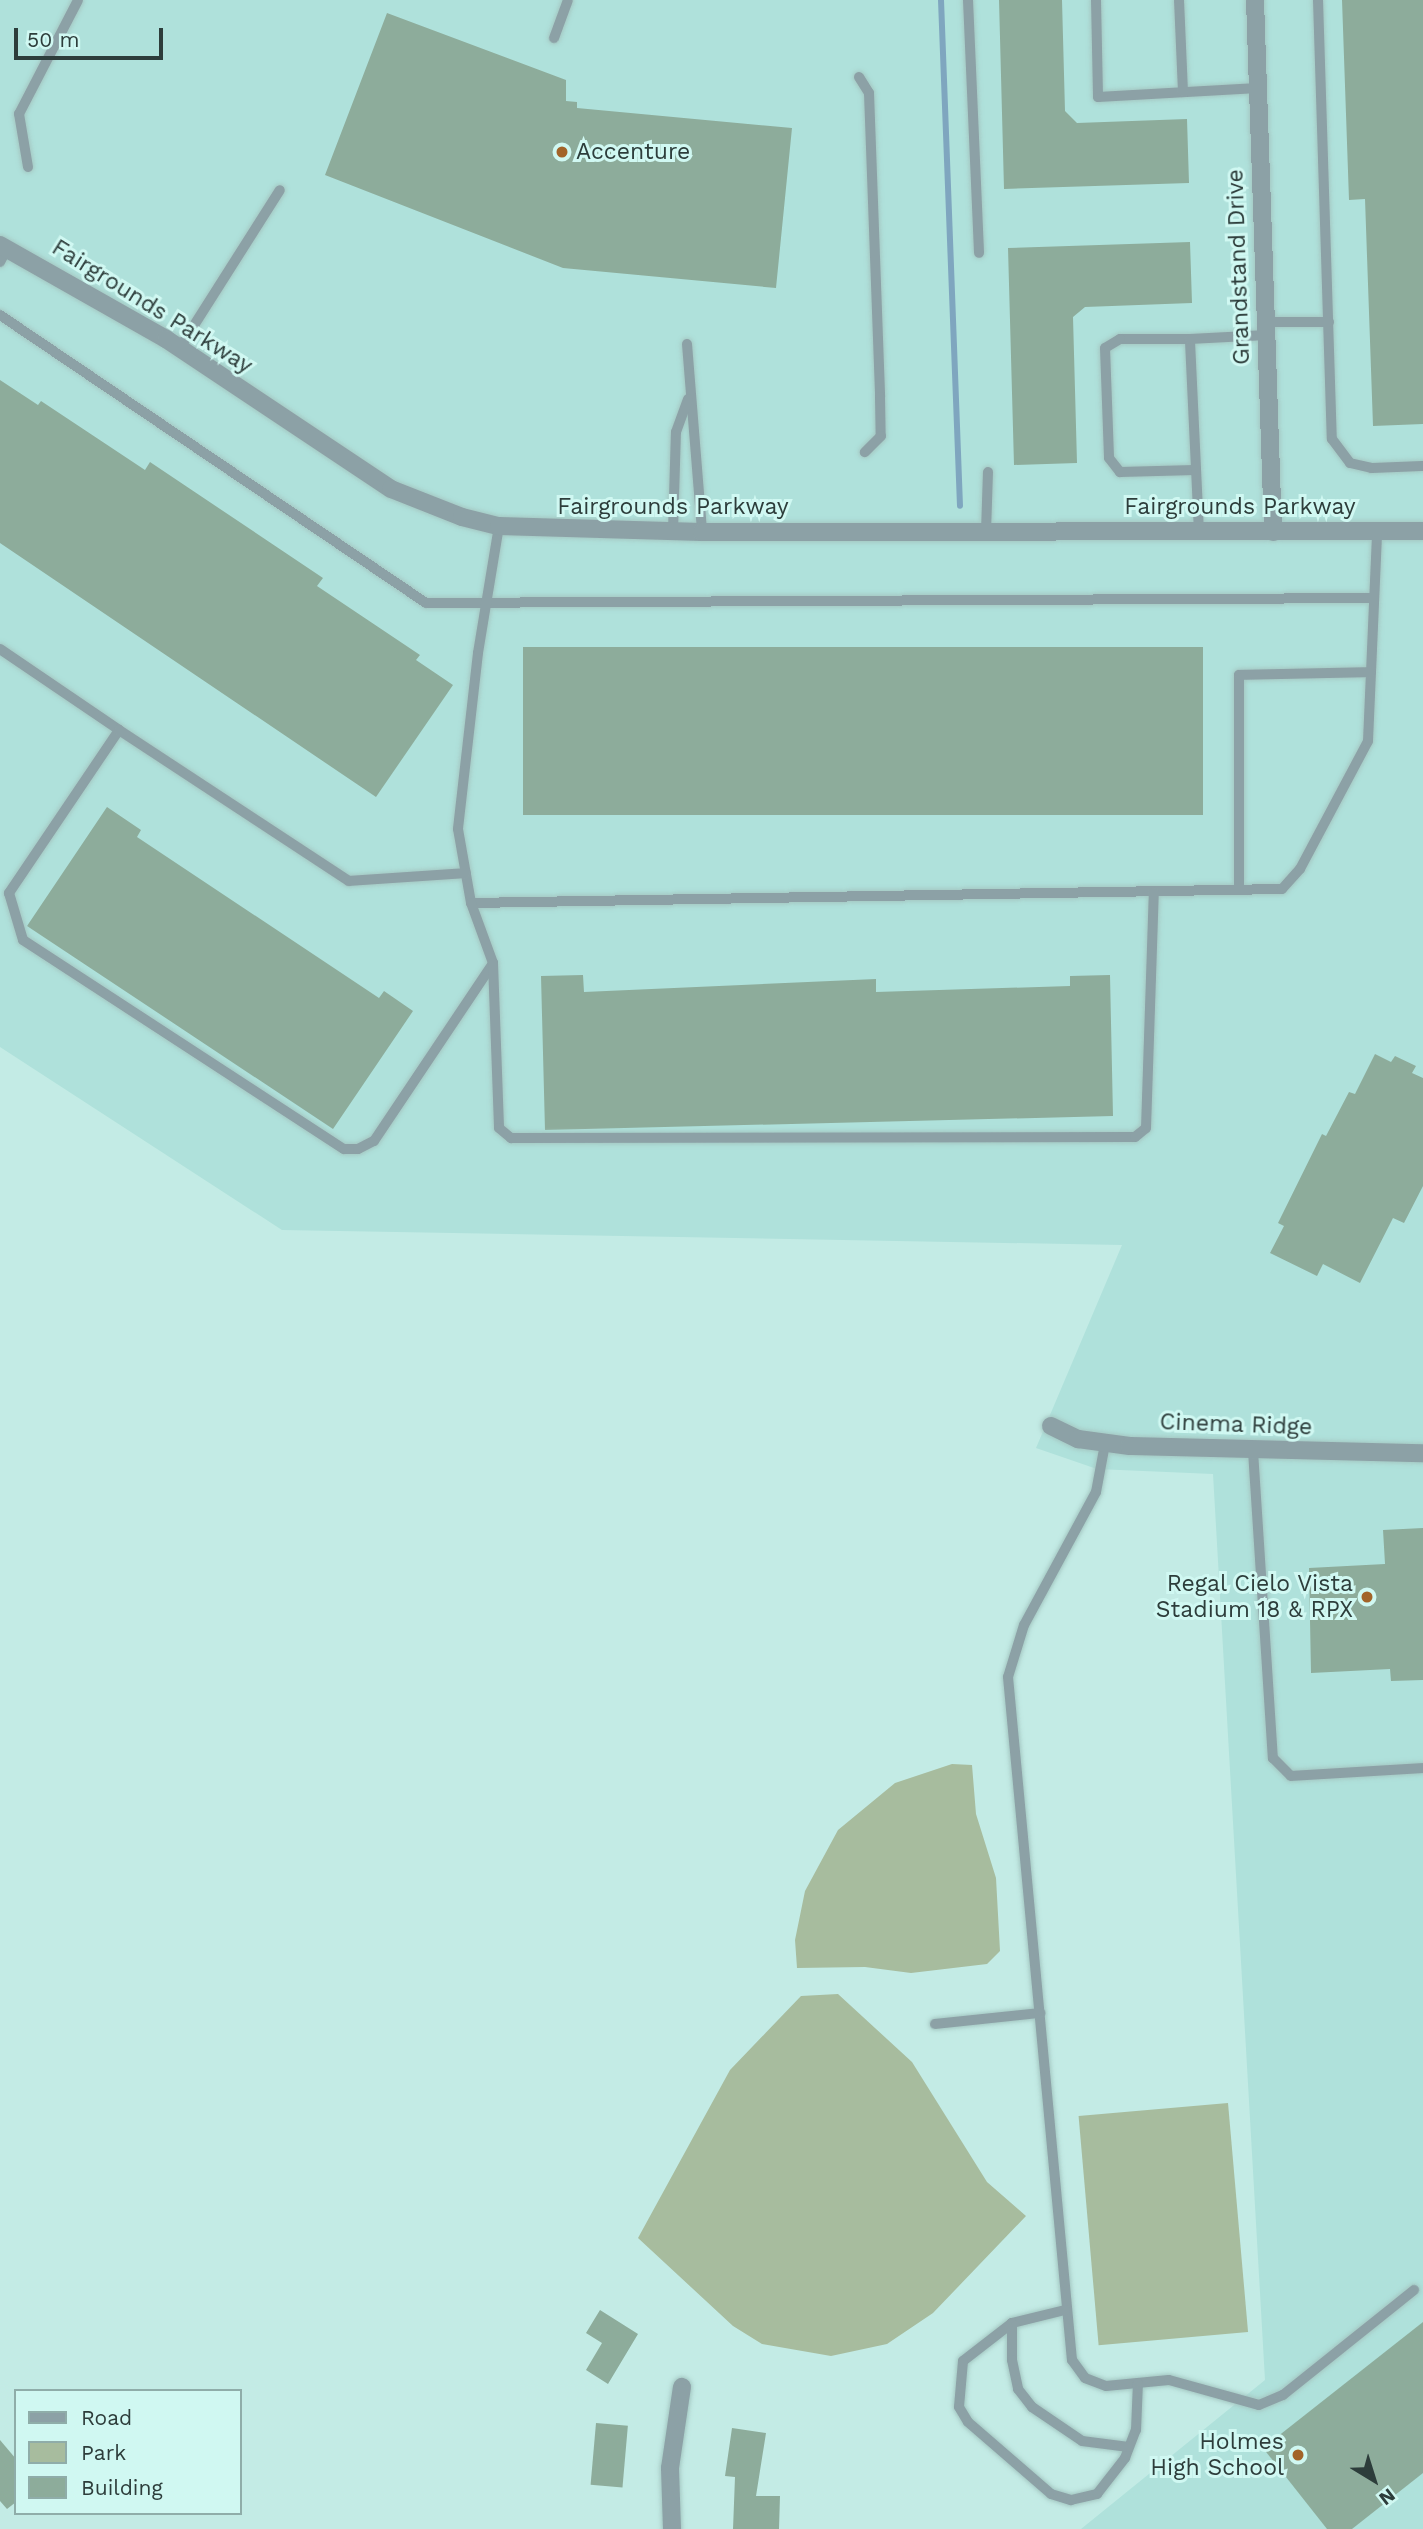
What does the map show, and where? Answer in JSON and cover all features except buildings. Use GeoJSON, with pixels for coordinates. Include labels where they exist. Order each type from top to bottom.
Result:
{"type":"FeatureCollection","features":[{"type":"Feature","properties":{"kind":"street","name":"Grandstand Drive"},"geometry":{"type":"LineString","coordinates":[[1255,0],[1273,532]]}},
{"type":"Feature","properties":{"kind":"street","name":"Fairgrounds Parkway"},"geometry":{"type":"LineString","coordinates":[[2,252],[179,349],[391,489],[450,513],[499,526],[702,532],[1423,531]]}},
{"type":"Feature","properties":{"kind":"street","name":"Cinema Ridge"},"geometry":{"type":"LineString","coordinates":[[1051,1426],[1078,1439],[1105,1444],[1252,1451],[1423,1453]]}},
{"type":"Feature","properties":{"kind":"street"},"geometry":{"type":"LineString","coordinates":[[672,2529],[670,2468],[682,2388]]}},
{"type":"Feature","properties":{"kind":"lane"},"geometry":{"type":"LineString","coordinates":[[28,167],[19,114],[78,0]]}},
{"type":"Feature","properties":{"kind":"lane"},"geometry":{"type":"LineString","coordinates":[[554,38],[568,0]]}},
{"type":"Feature","properties":{"kind":"lane"},"geometry":{"type":"LineString","coordinates":[[968,0],[979,253]]}},
{"type":"Feature","properties":{"kind":"lane"},"geometry":{"type":"LineString","coordinates":[[1096,0],[1098,97],[1258,88]]}},
{"type":"Feature","properties":{"kind":"lane"},"geometry":{"type":"LineString","coordinates":[[1179,0],[1183,92]]}},
{"type":"Feature","properties":{"kind":"lane"},"geometry":{"type":"LineString","coordinates":[[1318,0],[1332,439],[1338,452],[1350,463],[1371,468],[1423,466]]}},
{"type":"Feature","properties":{"kind":"lane"},"geometry":{"type":"LineString","coordinates":[[859,77],[869,93],[881,436],[865,452]]}},
{"type":"Feature","properties":{"kind":"lane"},"geometry":{"type":"LineString","coordinates":[[179,349],[279,190]]}},
{"type":"Feature","properties":{"kind":"lane"},"geometry":{"type":"LineString","coordinates":[[0,315],[426,603],[1374,598]]}},
{"type":"Feature","properties":{"kind":"lane"},"geometry":{"type":"LineString","coordinates":[[1195,470],[1120,472],[1109,458],[1105,348],[1121,339],[1190,339],[1329,322]]}},
{"type":"Feature","properties":{"kind":"lane"},"geometry":{"type":"LineString","coordinates":[[1190,339],[1199,532]]}},
{"type":"Feature","properties":{"kind":"lane"},"geometry":{"type":"LineString","coordinates":[[687,344],[688,399],[696,433],[702,532]]}},
{"type":"Feature","properties":{"kind":"lane"},"geometry":{"type":"LineString","coordinates":[[673,531],[676,432],[688,399]]}},
{"type":"Feature","properties":{"kind":"lane"},"geometry":{"type":"LineString","coordinates":[[986,532],[988,472]]}},
{"type":"Feature","properties":{"kind":"lane"},"geometry":{"type":"LineString","coordinates":[[499,526],[486,601],[458,829],[471,902],[493,963],[499,1128],[511,1138],[1135,1137],[1146,1128],[1154,892]]}},
{"type":"Feature","properties":{"kind":"lane"},"geometry":{"type":"LineString","coordinates":[[471,902],[1282,889],[1300,869],[1368,741],[1377,531]]}},
{"type":"Feature","properties":{"kind":"lane"},"geometry":{"type":"LineString","coordinates":[[0,649],[349,881],[466,873]]}},
{"type":"Feature","properties":{"kind":"lane"},"geometry":{"type":"LineString","coordinates":[[1239,890],[1239,675],[1371,672]]}},
{"type":"Feature","properties":{"kind":"lane"},"geometry":{"type":"LineString","coordinates":[[119,730],[9,893],[23,940],[344,1149],[358,1149],[374,1141],[493,963]]}},
{"type":"Feature","properties":{"kind":"lane"},"geometry":{"type":"LineString","coordinates":[[1105,1444],[1096,1492],[1024,1625],[1008,1677],[1065,2311],[1072,2360],[1085,2378],[1106,2386],[1169,2380],[1259,2406],[1283,2395],[1414,2290]]}},
{"type":"Feature","properties":{"kind":"lane"},"geometry":{"type":"LineString","coordinates":[[1252,1451],[1273,1758],[1291,1776],[1423,1768]]}},
{"type":"Feature","properties":{"kind":"lane"},"geometry":{"type":"LineString","coordinates":[[935,2024],[1040,2013]]}},
{"type":"Feature","properties":{"kind":"lane"},"geometry":{"type":"LineString","coordinates":[[1065,2311],[1012,2323],[963,2361],[959,2407],[968,2422],[1051,2494],[1071,2500],[1097,2494],[1110,2483],[1136,2430],[1138,2383]]}},
{"type":"Feature","properties":{"kind":"lane"},"geometry":{"type":"LineString","coordinates":[[1012,2323],[1016,2379],[1032,2407],[1082,2441],[1129,2446]]}},
{"type":"Feature","properties":{"kind":"shaded area"},"geometry":{"type":"Polygon","coordinates":[[[0,0],[1423,0],[1423,2529],[1081,2529],[1265,2380],[1213,1474],[1097,1469],[1036,1448],[1122,1245],[282,1230],[0,1047],[0,0]]]}},
{"type":"Feature","properties":{"kind":"green space"},"geometry":{"type":"Polygon","coordinates":[[[952,1764],[972,1765],[976,1814],[996,1878],[1000,1951],[987,1964],[911,1973],[865,1967],[797,1968],[795,1940],[805,1891],[838,1830],[895,1783],[952,1764]]]}},
{"type":"Feature","properties":{"kind":"green space"},"geometry":{"type":"Polygon","coordinates":[[[838,1994],[912,2062],[987,2182],[1026,2216],[933,2313],[887,2344],[831,2356],[762,2344],[733,2326],[638,2238],[730,2070],[801,1996],[838,1994]]]}},
{"type":"Feature","properties":{"kind":"green space"},"geometry":{"type":"Polygon","coordinates":[[[1228,2103],[1248,2332],[1099,2345],[1079,2116],[1228,2103]]]}},
{"type":"Feature","properties":{"kind":"waterway"},"geometry":{"type":"LineString","coordinates":[[941,0],[960,506]]}},
{"type":"Feature","properties":{"kind":"place","name":"Accenture"},"geometry":{"type":"Point","coordinates":[562,152]}},
{"type":"Feature","properties":{"kind":"place","name":"Regal Cielo Vista Stadium 18 & RPX"},"geometry":{"type":"Point","coordinates":[1367,1597]}},
{"type":"Feature","properties":{"kind":"place","name":"Holmes High School"},"geometry":{"type":"Point","coordinates":[1298,2455]}}]}
